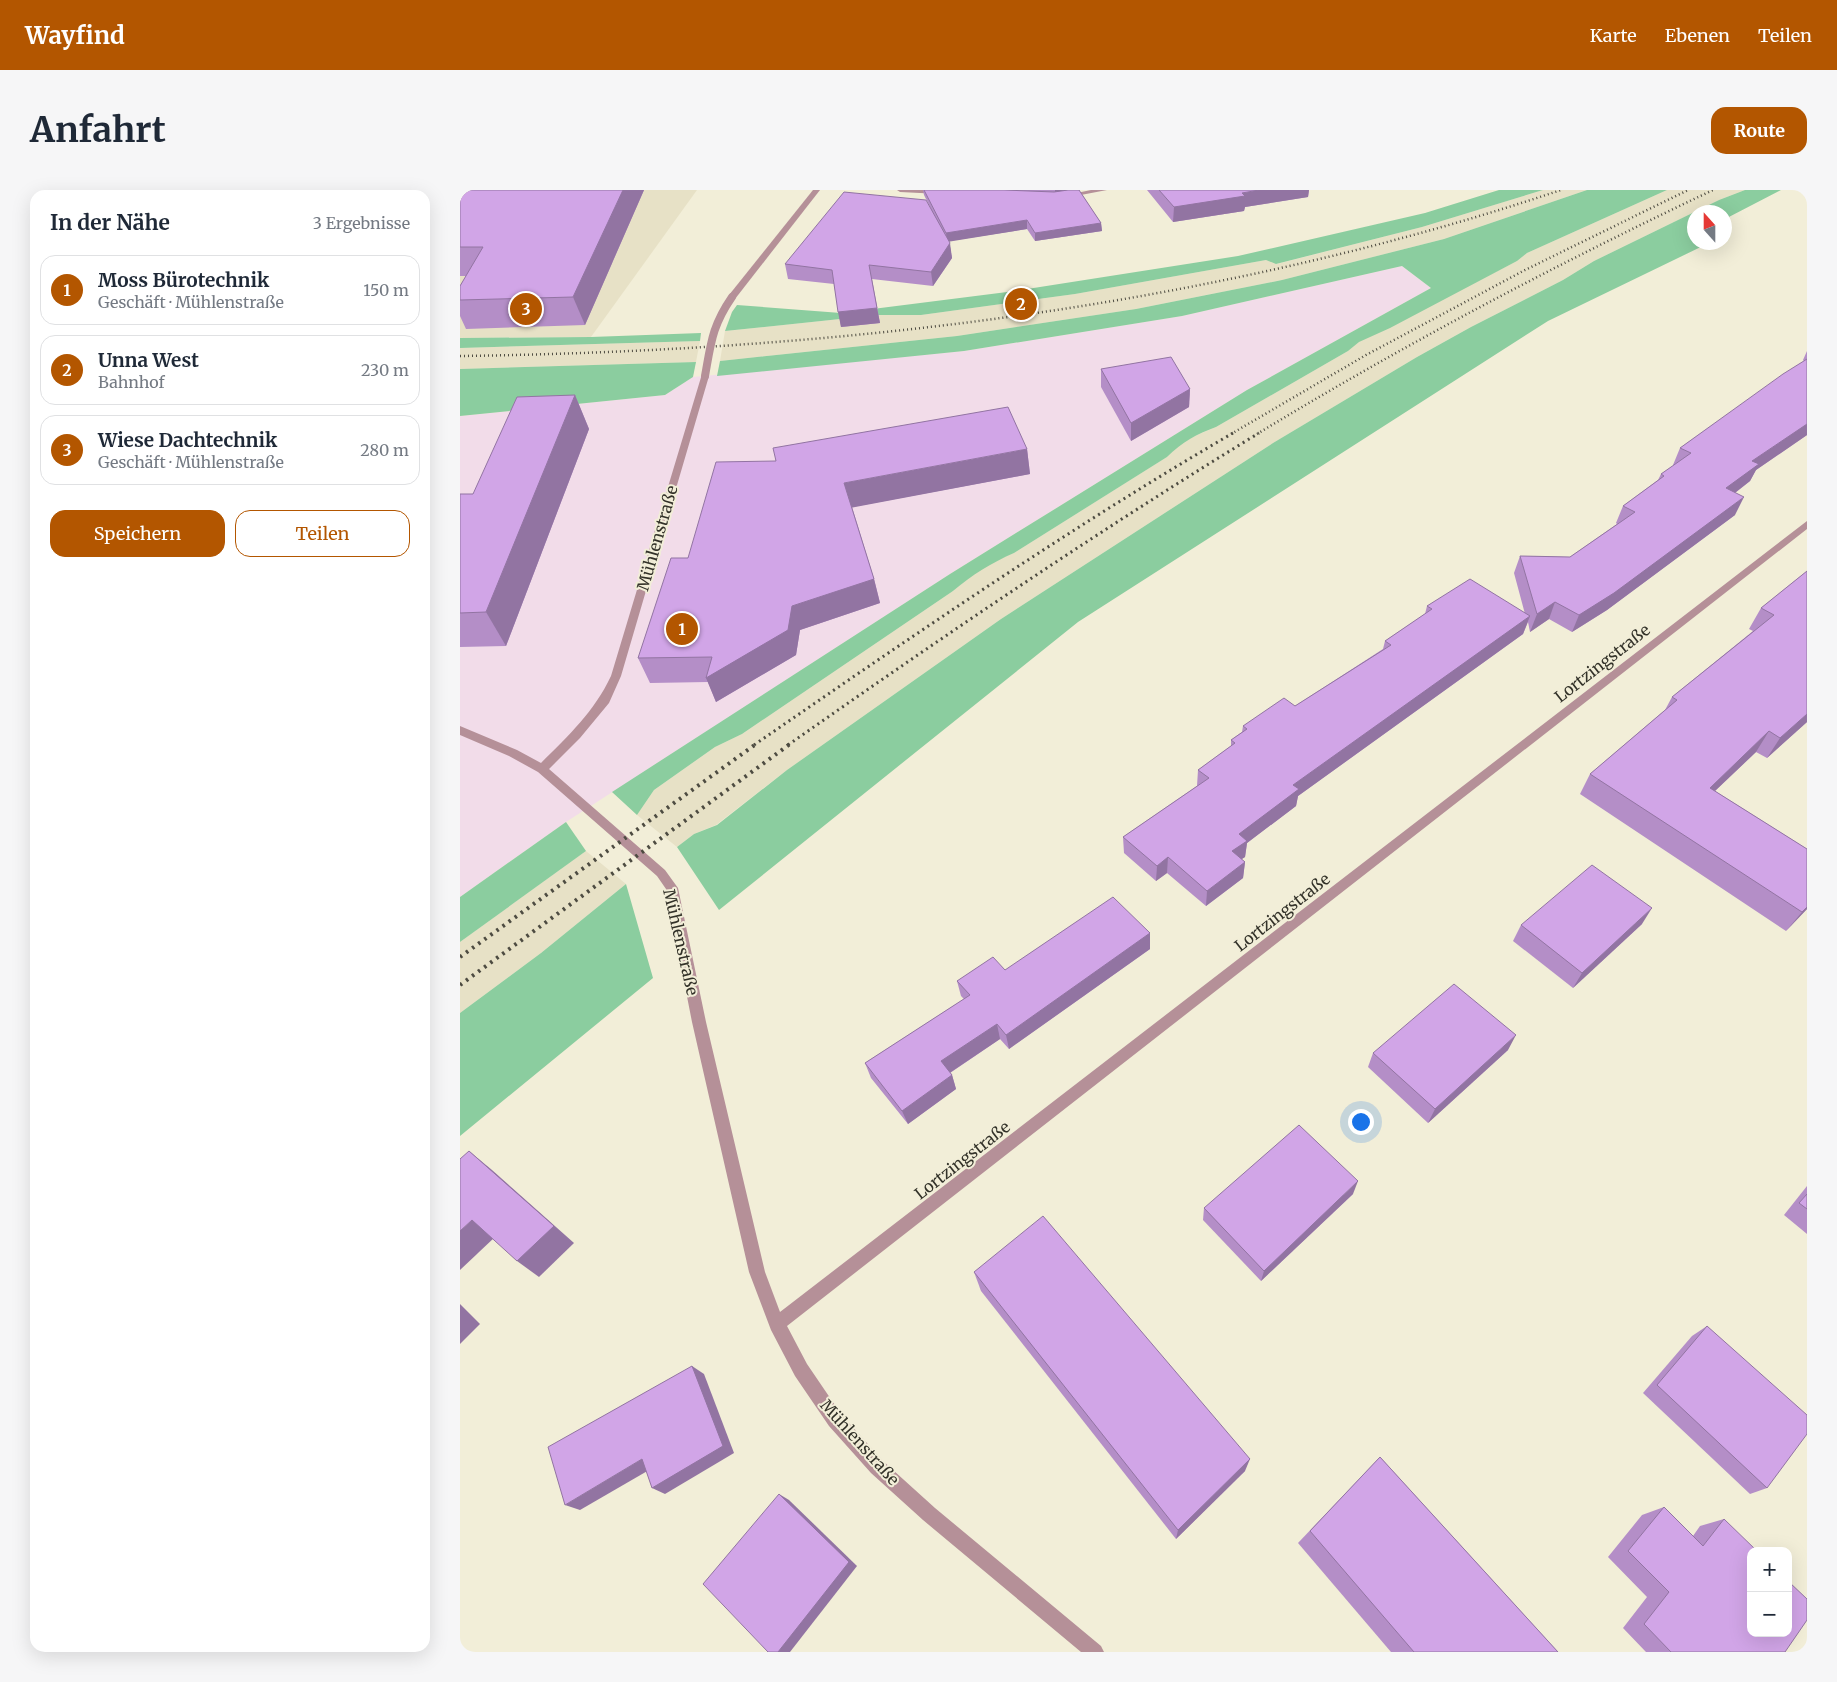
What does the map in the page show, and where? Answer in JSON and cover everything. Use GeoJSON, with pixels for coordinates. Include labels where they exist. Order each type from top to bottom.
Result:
{"type":"FeatureCollection","features":[{"type":"Feature","properties":{"kind":"street","name":"Mühlenstraße"},"geometry":{"type":"LineString","coordinates":[[817,190],[719,316],[712,337],[705,376],[616,676],[605,700],[576,735],[542,769],[661,873],[672,888],[698,1022],[755,1264],[777,1324],[801,1370],[836,1420],[877,1467],[936,1520],[1095,1652]]}},
{"type":"Feature","properties":{"kind":"street"},"geometry":{"type":"LineString","coordinates":[[900,190],[949,192]]}},
{"type":"Feature","properties":{"kind":"street"},"geometry":{"type":"LineString","coordinates":[[1055,197],[1104,190]]}},
{"type":"Feature","properties":{"kind":"street","name":"Lortzingstraße"},"geometry":{"type":"LineString","coordinates":[[777,1324],[1807,524]]}},
{"type":"Feature","properties":{"kind":"street"},"geometry":{"type":"LineString","coordinates":[[460,730],[513,753],[542,769]]}},
{"type":"Feature","properties":{"kind":"shaded area"},"geometry":{"type":"Polygon","coordinates":[[[460,190],[697,190],[591,337],[460,338],[460,190]]]}},
{"type":"Feature","properties":{"kind":"shaded area"},"geometry":{"type":"Polygon","coordinates":[[[1543,190],[1587,190],[1444,239],[1282,280],[1136,309],[957,336],[720,361],[725,331],[878,315],[921,315],[1075,294],[1266,260],[1277,264],[1422,227],[1543,190]]]}},
{"type":"Feature","properties":{"kind":"shaded area"},"geometry":{"type":"Polygon","coordinates":[[[1667,190],[1745,190],[1709,205],[1687,205],[1687,216],[1594,261],[1563,280],[1471,327],[1273,443],[1001,619],[787,770],[716,825],[694,834],[677,847],[637,815],[654,790],[715,747],[742,734],[953,591],[970,576],[992,562],[1014,553],[1167,457],[1180,444],[1216,427],[1348,351],[1358,342],[1517,261],[1527,253],[1667,190]]]}},
{"type":"Feature","properties":{"kind":"shaded area"},"geometry":{"type":"Polygon","coordinates":[[[1402,266],[1431,288],[1247,390],[950,574],[566,822],[460,897],[460,416],[665,395],[693,377],[964,351],[1182,316],[1402,266]]]}},
{"type":"Feature","properties":{"kind":"shaded area"},"geometry":{"type":"Polygon","coordinates":[[[700,341],[696,362],[460,369],[460,348],[700,341]]]}},
{"type":"Feature","properties":{"kind":"shaded area"},"geometry":{"type":"Polygon","coordinates":[[[586,851],[626,884],[541,953],[460,1013],[460,942],[586,851]]]}},
{"type":"Feature","properties":{"kind":"green space"},"geometry":{"type":"Polygon","coordinates":[[[1499,190],[1543,190],[1422,227],[1276,264],[1266,260],[1075,294],[921,315],[878,315],[725,331],[732,312],[737,305],[841,313],[1015,291],[1238,256],[1425,213],[1499,190]]]}},
{"type":"Feature","properties":{"kind":"green space"},"geometry":{"type":"Polygon","coordinates":[[[1587,190],[1667,190],[1527,253],[1517,261],[1390,328],[1359,342],[1348,351],[1216,427],[1190,439],[1167,457],[1014,553],[975,575],[742,734],[715,747],[654,790],[637,815],[612,792],[950,574],[1247,390],[1431,288],[1402,266],[1182,316],[964,351],[717,376],[720,361],[957,336],[1136,309],[1282,280],[1444,239],[1587,190]]]}},
{"type":"Feature","properties":{"kind":"green space"},"geometry":{"type":"Polygon","coordinates":[[[1745,190],[1781,190],[1732,215],[1732,205],[1709,205],[1745,190]]]}},
{"type":"Feature","properties":{"kind":"green space"},"geometry":{"type":"Polygon","coordinates":[[[1687,215],[1687,250],[1695,250],[1548,321],[1078,622],[719,910],[677,847],[694,834],[717,825],[787,770],[1001,619],[1273,443],[1417,357],[1563,280],[1594,261],[1687,215]]]}},
{"type":"Feature","properties":{"kind":"green space"},"geometry":{"type":"Polygon","coordinates":[[[701,333],[700,341],[460,348],[460,338],[591,337],[701,333]]]}},
{"type":"Feature","properties":{"kind":"green space"},"geometry":{"type":"Polygon","coordinates":[[[696,362],[693,377],[665,395],[460,416],[460,369],[696,362]]]}},
{"type":"Feature","properties":{"kind":"green space"},"geometry":{"type":"Polygon","coordinates":[[[566,822],[586,851],[460,942],[460,897],[566,822]]]}},
{"type":"Feature","properties":{"kind":"green space"},"geometry":{"type":"Polygon","coordinates":[[[626,884],[653,978],[460,1136],[460,1013],[541,953],[626,884]]]}},
{"type":"Feature","properties":{"kind":"building"},"geometry":{"type":"Polygon","coordinates":[[[460,190],[623,190],[573,297],[460,300],[460,286],[483,247],[460,247],[460,190]]]}},
{"type":"Feature","properties":{"kind":"building"},"geometry":{"type":"Polygon","coordinates":[[[924,190],[1054,192],[1079,190],[1101,223],[1035,233],[1027,220],[946,233],[924,190]]]}},
{"type":"Feature","properties":{"kind":"building"},"geometry":{"type":"Polygon","coordinates":[[[1159,190],[1259,190],[1242,193],[1245,196],[1174,207],[1159,190]]]}},
{"type":"Feature","properties":{"kind":"building"},"geometry":{"type":"Polygon","coordinates":[[[844,192],[926,200],[950,243],[931,272],[869,265],[877,308],[838,312],[832,270],[785,264],[844,192]]]}},
{"type":"Feature","properties":{"kind":"building"},"geometry":{"type":"Polygon","coordinates":[[[1171,357],[1190,389],[1131,423],[1101,369],[1171,357]]]}},
{"type":"Feature","properties":{"kind":"building"},"geometry":{"type":"Polygon","coordinates":[[[1807,359],[1807,424],[1752,461],[1759,464],[1726,488],[1744,497],[1614,593],[1579,615],[1555,602],[1537,614],[1520,556],[1570,557],[1635,512],[1623,506],[1664,476],[1661,474],[1691,453],[1680,448],[1807,359]]]}},
{"type":"Feature","properties":{"kind":"building"},"geometry":{"type":"Polygon","coordinates":[[[575,395],[486,612],[460,613],[460,494],[473,494],[517,397],[575,395]]]}},
{"type":"Feature","properties":{"kind":"building"},"geometry":{"type":"Polygon","coordinates":[[[1008,407],[1027,449],[844,483],[874,579],[792,606],[788,630],[706,678],[712,657],[638,658],[671,558],[688,558],[716,462],[776,461],[773,448],[1008,407]]]}},
{"type":"Feature","properties":{"kind":"building"},"geometry":{"type":"Polygon","coordinates":[[[1807,571],[1807,714],[1780,738],[1769,731],[1710,788],[1807,849],[1807,907],[1802,912],[1590,774],[1677,700],[1672,697],[1774,615],[1761,608],[1807,571]]]}},
{"type":"Feature","properties":{"kind":"building"},"geometry":{"type":"Polygon","coordinates":[[[1470,579],[1530,616],[1293,785],[1299,789],[1239,834],[1247,841],[1232,851],[1245,862],[1207,891],[1168,857],[1157,866],[1123,837],[1209,778],[1198,770],[1235,743],[1231,740],[1247,729],[1243,726],[1284,698],[1295,706],[1391,645],[1385,641],[1432,609],[1427,606],[1470,579]]]}},
{"type":"Feature","properties":{"kind":"building"},"geometry":{"type":"Polygon","coordinates":[[[1592,865],[1652,908],[1582,973],[1521,925],[1592,865]]]}},
{"type":"Feature","properties":{"kind":"building"},"geometry":{"type":"Polygon","coordinates":[[[1113,897],[1150,933],[1006,1035],[997,1024],[941,1061],[952,1075],[902,1111],[865,1063],[970,995],[957,981],[993,957],[1005,970],[1113,897]]]}},
{"type":"Feature","properties":{"kind":"building"},"geometry":{"type":"Polygon","coordinates":[[[1454,984],[1516,1035],[1435,1109],[1373,1053],[1454,984]]]}},
{"type":"Feature","properties":{"kind":"building"},"geometry":{"type":"Polygon","coordinates":[[[1299,1125],[1358,1181],[1264,1271],[1204,1208],[1299,1125]]]}},
{"type":"Feature","properties":{"kind":"building"},"geometry":{"type":"Polygon","coordinates":[[[469,1151],[554,1226],[517,1261],[472,1220],[460,1231],[460,1159],[469,1151]]]}},
{"type":"Feature","properties":{"kind":"building"},"geometry":{"type":"Polygon","coordinates":[[[1807,1194],[1807,1209],[1799,1203],[1807,1194]]]}},
{"type":"Feature","properties":{"kind":"building"},"geometry":{"type":"Polygon","coordinates":[[[1043,1216],[1250,1459],[1178,1530],[974,1272],[1043,1216]]]}},
{"type":"Feature","properties":{"kind":"building"},"geometry":{"type":"Polygon","coordinates":[[[1707,1326],[1807,1415],[1807,1434],[1767,1488],[1657,1385],[1707,1326]]]}},
{"type":"Feature","properties":{"kind":"building"},"geometry":{"type":"Polygon","coordinates":[[[692,1366],[723,1446],[652,1488],[642,1459],[565,1505],[548,1447],[692,1366]]]}},
{"type":"Feature","properties":{"kind":"building"},"geometry":{"type":"Polygon","coordinates":[[[1380,1457],[1558,1652],[1414,1652],[1310,1531],[1380,1457]]]}},
{"type":"Feature","properties":{"kind":"building"},"geometry":{"type":"Polygon","coordinates":[[[779,1494],[849,1562],[778,1652],[768,1652],[703,1584],[779,1494]]]}},
{"type":"Feature","properties":{"kind":"building"},"geometry":{"type":"Polygon","coordinates":[[[1664,1507],[1703,1546],[1724,1519],[1753,1547],[1747,1547],[1747,1637],[1792,1637],[1792,1585],[1807,1599],[1807,1620],[1785,1652],[1671,1652],[1644,1624],[1669,1592],[1628,1551],[1664,1507]]]}},
{"type":"Feature","properties":{"kind":"railway"},"geometry":{"type":"LineString","coordinates":[[460,356],[600,352],[739,345],[878,333],[1017,316],[1155,294],[1292,265],[1427,231],[1561,190]]}},
{"type":"Feature","properties":{"kind":"railway"},"geometry":{"type":"LineString","coordinates":[[1231,434],[1366,355],[1525,270],[1688,190]]}},
{"type":"Feature","properties":{"kind":"railway"},"geometry":{"type":"LineString","coordinates":[[1257,434],[1369,368],[1482,306],[1713,190]]}},
{"type":"Feature","properties":{"kind":"railway"},"geometry":{"type":"LineString","coordinates":[[754,745],[1050,545],[1233,433]]}},
{"type":"Feature","properties":{"kind":"railway"},"geometry":{"type":"LineString","coordinates":[[788,745],[1021,585],[1259,433]]}},
{"type":"Feature","properties":{"kind":"railway"},"geometry":{"type":"LineString","coordinates":[[460,957],[756,744]]}},
{"type":"Feature","properties":{"kind":"railway"},"geometry":{"type":"LineString","coordinates":[[460,985],[790,744]]}},
{"type":"Feature","properties":{"kind":"place","name":"Unna West"},"geometry":{"type":"Point","coordinates":[1021,304]}},
{"type":"Feature","properties":{"kind":"place","name":"Wiese Dachtechnik"},"geometry":{"type":"Point","coordinates":[526,309]}},
{"type":"Feature","properties":{"kind":"place","name":"Moss Bürotechnik"},"geometry":{"type":"Point","coordinates":[682,629]}}]}
